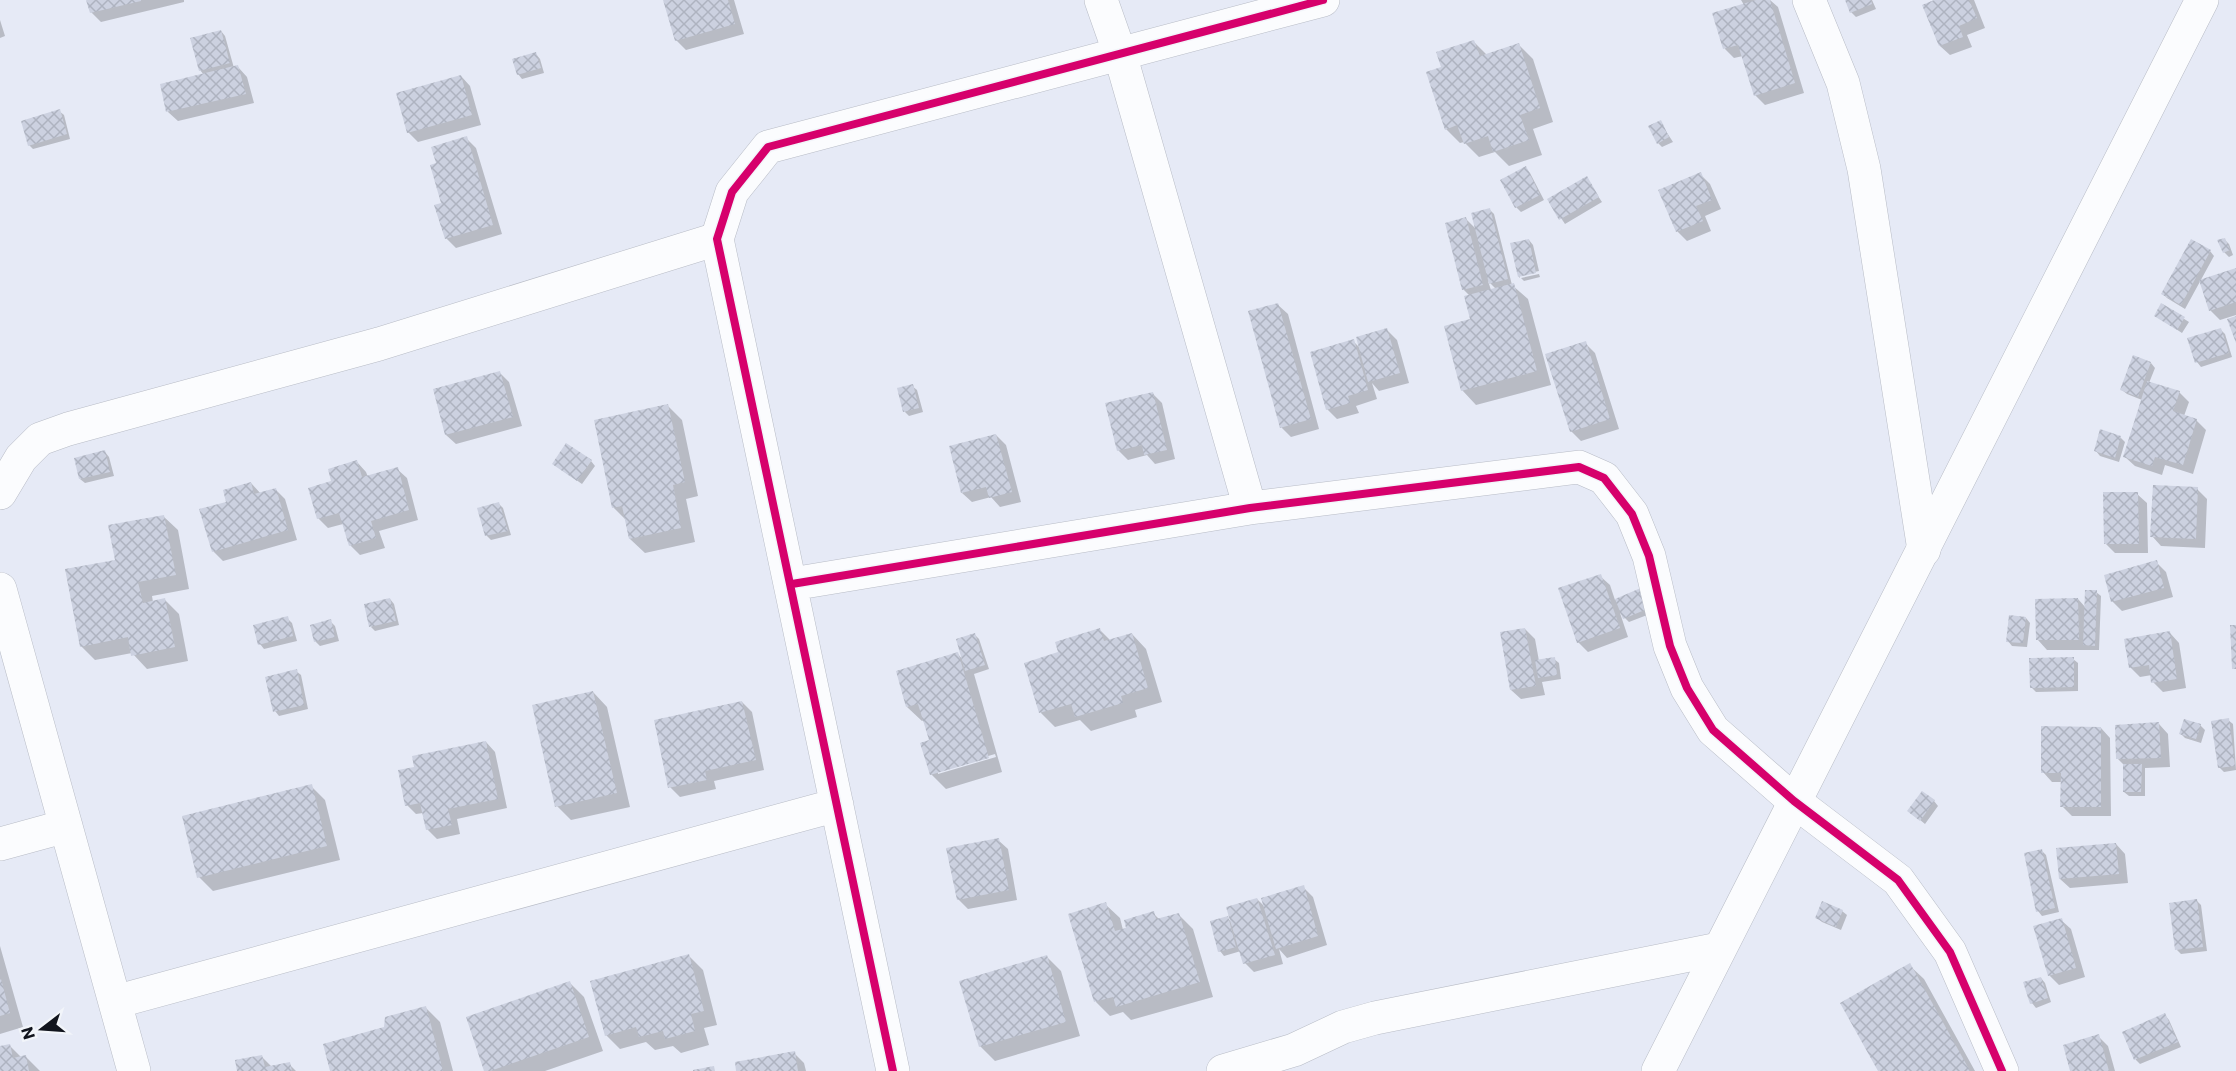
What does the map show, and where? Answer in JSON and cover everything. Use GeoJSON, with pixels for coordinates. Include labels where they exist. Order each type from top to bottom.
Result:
{"type":"FeatureCollection","features":[{"type":"Feature","properties":{"kind":"street"},"geometry":{"type":"LineString","coordinates":[[1101,0],[1120,54],[1250,508]]}},
{"type":"Feature","properties":{"kind":"street"},"geometry":{"type":"LineString","coordinates":[[893,1071],[792,584],[717,239],[732,192],[768,147],[1323,0]]}},
{"type":"Feature","properties":{"kind":"street"},"geometry":{"type":"LineString","coordinates":[[1809,0],[1843,82],[1864,169],[1924,550]]}},
{"type":"Feature","properties":{"kind":"street"},"geometry":{"type":"LineString","coordinates":[[1658,1071],[2202,0]]}},
{"type":"Feature","properties":{"kind":"street"},"geometry":{"type":"LineString","coordinates":[[0,493],[21,458],[40,440],[68,429],[379,344],[717,239]]}},
{"type":"Feature","properties":{"kind":"street"},"geometry":{"type":"LineString","coordinates":[[792,584],[1250,508],[1579,467],[1604,478],[1632,514],[1649,556],[1670,646],[1687,688],[1713,730],[1794,801],[1898,880],[1950,951],[2002,1071]]}},
{"type":"Feature","properties":{"kind":"street"},"geometry":{"type":"LineString","coordinates":[[0,589],[134,1071]]}},
{"type":"Feature","properties":{"kind":"street"},"geometry":{"type":"LineString","coordinates":[[115,1002],[837,805]]}},
{"type":"Feature","properties":{"kind":"street"},"geometry":{"type":"LineString","coordinates":[[0,844],[66,826]]}},
{"type":"Feature","properties":{"kind":"street"},"geometry":{"type":"LineString","coordinates":[[1223,1071],[1294,1050],[1343,1028],[1375,1018],[1719,950]]}},
{"type":"Feature","properties":{"kind":"building"},"geometry":{"type":"Polygon","coordinates":[[[86,0],[141,0],[141,1],[90,13],[86,0]]]}},
{"type":"Feature","properties":{"kind":"building"},"geometry":{"type":"Polygon","coordinates":[[[663,0],[728,0],[735,24],[675,41],[663,0]]]}},
{"type":"Feature","properties":{"kind":"building"},"geometry":{"type":"Polygon","coordinates":[[[1756,0],[1770,0],[1795,83],[1754,96],[1738,45],[1723,49],[1712,13],[1756,0]]]}},
{"type":"Feature","properties":{"kind":"building"},"geometry":{"type":"Polygon","coordinates":[[[1845,0],[1871,0],[1872,4],[1850,13],[1845,0]]]}},
{"type":"Feature","properties":{"kind":"building"},"geometry":{"type":"Polygon","coordinates":[[[1934,0],[1969,0],[1977,18],[1959,26],[1963,37],[1939,46],[1922,5],[1934,0]]]}},
{"type":"Feature","properties":{"kind":"building"},"geometry":{"type":"Polygon","coordinates":[[[221,30],[230,63],[199,71],[190,38],[221,30]]]}},
{"type":"Feature","properties":{"kind":"building"},"geometry":{"type":"Polygon","coordinates":[[[1474,40],[1480,56],[1519,43],[1540,108],[1520,115],[1529,140],[1493,152],[1488,136],[1464,144],[1457,125],[1445,130],[1426,72],[1441,67],[1436,52],[1474,40]]]}},
{"type":"Feature","properties":{"kind":"building"},"geometry":{"type":"Polygon","coordinates":[[[536,52],[541,68],[517,75],[512,59],[536,52]]]}},
{"type":"Feature","properties":{"kind":"building"},"geometry":{"type":"Polygon","coordinates":[[[238,65],[246,94],[166,112],[160,84],[238,65]]]}},
{"type":"Feature","properties":{"kind":"building"},"geometry":{"type":"Polygon","coordinates":[[[461,75],[472,115],[407,133],[396,93],[461,75]]]}},
{"type":"Feature","properties":{"kind":"building"},"geometry":{"type":"Polygon","coordinates":[[[60,109],[67,134],[28,146],[21,121],[60,109]]]}},
{"type":"Feature","properties":{"kind":"building"},"geometry":{"type":"Polygon","coordinates":[[[1661,120],[1669,137],[1657,144],[1648,126],[1661,120]]]}},
{"type":"Feature","properties":{"kind":"building"},"geometry":{"type":"Polygon","coordinates":[[[467,136],[493,225],[445,239],[434,205],[441,203],[430,165],[436,163],[431,147],[467,136]]]}},
{"type":"Feature","properties":{"kind":"building"},"geometry":{"type":"Polygon","coordinates":[[[1526,166],[1540,195],[1515,208],[1500,180],[1526,166]]]}},
{"type":"Feature","properties":{"kind":"building"},"geometry":{"type":"Polygon","coordinates":[[[1701,172],[1712,200],[1696,206],[1703,221],[1676,232],[1658,190],[1701,172]]]}},
{"type":"Feature","properties":{"kind":"building"},"geometry":{"type":"Polygon","coordinates":[[[1587,176],[1599,197],[1559,220],[1547,199],[1587,176]]]}},
{"type":"Feature","properties":{"kind":"building"},"geometry":{"type":"Polygon","coordinates":[[[1490,208],[1508,279],[1489,284],[1471,213],[1490,208]]]}},
{"type":"Feature","properties":{"kind":"building"},"geometry":{"type":"Polygon","coordinates":[[[1466,217],[1483,285],[1462,290],[1445,223],[1466,217]]]}},
{"type":"Feature","properties":{"kind":"building"},"geometry":{"type":"Polygon","coordinates":[[[2225,238],[2230,250],[2223,253],[2217,240],[2225,238]]]}},
{"type":"Feature","properties":{"kind":"building"},"geometry":{"type":"Polygon","coordinates":[[[1529,239],[1536,273],[1518,277],[1510,243],[1529,239]]]}},
{"type":"Feature","properties":{"kind":"building"},"geometry":{"type":"Polygon","coordinates":[[[2191,239],[2211,250],[2181,305],[2161,294],[2191,239]]]}},
{"type":"Feature","properties":{"kind":"building"},"geometry":{"type":"Polygon","coordinates":[[[2236,268],[2236,302],[2209,311],[2199,280],[2236,268]]]}},
{"type":"Feature","properties":{"kind":"building"},"geometry":{"type":"Polygon","coordinates":[[[1514,283],[1537,371],[1461,391],[1444,326],[1470,319],[1464,296],[1514,283]]]}},
{"type":"Feature","properties":{"kind":"building"},"geometry":{"type":"Polygon","coordinates":[[[1278,303],[1311,419],[1280,428],[1248,311],[1278,303]]]}},
{"type":"Feature","properties":{"kind":"building"},"geometry":{"type":"Polygon","coordinates":[[[2161,303],[2185,317],[2177,330],[2154,316],[2161,303]]]}},
{"type":"Feature","properties":{"kind":"building"},"geometry":{"type":"Polygon","coordinates":[[[2236,316],[2236,343],[2227,319],[2236,316]]]}},
{"type":"Feature","properties":{"kind":"building"},"geometry":{"type":"Polygon","coordinates":[[[1387,328],[1400,373],[1368,382],[1356,337],[1387,328]]]}},
{"type":"Feature","properties":{"kind":"building"},"geometry":{"type":"Polygon","coordinates":[[[2221,328],[2229,353],[2195,363],[2187,338],[2221,328]]]}},
{"type":"Feature","properties":{"kind":"building"},"geometry":{"type":"Polygon","coordinates":[[[1354,339],[1368,390],[1348,396],[1350,403],[1326,410],[1310,352],[1354,339]]]}},
{"type":"Feature","properties":{"kind":"building"},"geometry":{"type":"Polygon","coordinates":[[[1586,341],[1610,419],[1570,432],[1545,354],[1586,341]]]}},
{"type":"Feature","properties":{"kind":"building"},"geometry":{"type":"Polygon","coordinates":[[[2133,355],[2151,362],[2138,397],[2120,390],[2133,355]]]}},
{"type":"Feature","properties":{"kind":"building"},"geometry":{"type":"Polygon","coordinates":[[[500,371],[513,417],[445,435],[433,389],[500,371]]]}},
{"type":"Feature","properties":{"kind":"building"},"geometry":{"type":"Polygon","coordinates":[[[2147,381],[2180,391],[2173,411],[2197,419],[2183,465],[2155,457],[2152,466],[2123,457],[2147,381]]]}},
{"type":"Feature","properties":{"kind":"building"},"geometry":{"type":"Polygon","coordinates":[[[913,384],[919,408],[903,412],[897,388],[913,384]]]}},
{"type":"Feature","properties":{"kind":"building"},"geometry":{"type":"Polygon","coordinates":[[[1153,392],[1167,450],[1144,455],[1142,445],[1117,451],[1105,403],[1153,392]]]}},
{"type":"Feature","properties":{"kind":"building"},"geometry":{"type":"Polygon","coordinates":[[[668,404],[685,482],[673,485],[681,528],[629,539],[622,506],[612,508],[594,420],[668,404]]]}},
{"type":"Feature","properties":{"kind":"building"},"geometry":{"type":"Polygon","coordinates":[[[2100,429],[2121,436],[2115,458],[2094,451],[2100,429]]]}},
{"type":"Feature","properties":{"kind":"building"},"geometry":{"type":"Polygon","coordinates":[[[996,434],[1012,492],[989,498],[986,487],[961,493],[949,446],[996,434]]]}},
{"type":"Feature","properties":{"kind":"building"},"geometry":{"type":"Polygon","coordinates":[[[566,443],[592,460],[577,481],[552,464],[566,443]]]}},
{"type":"Feature","properties":{"kind":"building"},"geometry":{"type":"Polygon","coordinates":[[[105,450],[110,472],[79,479],[74,458],[105,450]]]}},
{"type":"Feature","properties":{"kind":"building"},"geometry":{"type":"Polygon","coordinates":[[[357,460],[362,477],[398,467],[409,510],[371,521],[376,538],[349,546],[339,513],[317,519],[308,488],[331,481],[328,469],[357,460]]]}},
{"type":"Feature","properties":{"kind":"building"},"geometry":{"type":"Polygon","coordinates":[[[251,482],[254,494],[276,488],[288,530],[212,552],[199,509],[226,502],[223,490],[251,482]]]}},
{"type":"Feature","properties":{"kind":"building"},"geometry":{"type":"Polygon","coordinates":[[[2153,485],[2198,487],[2196,539],[2150,537],[2153,485]]]}},
{"type":"Feature","properties":{"kind":"building"},"geometry":{"type":"Polygon","coordinates":[[[2103,492],[2138,492],[2139,544],[2104,544],[2103,492]]]}},
{"type":"Feature","properties":{"kind":"building"},"geometry":{"type":"Polygon","coordinates":[[[499,502],[508,531],[485,536],[477,508],[499,502]]]}},
{"type":"Feature","properties":{"kind":"building"},"geometry":{"type":"Polygon","coordinates":[[[164,515],[176,575],[138,582],[143,603],[165,598],[175,647],[131,656],[128,637],[80,647],[65,569],[115,560],[108,525],[164,515]]]}},
{"type":"Feature","properties":{"kind":"building"},"geometry":{"type":"Polygon","coordinates":[[[2157,560],[2164,588],[2111,602],[2104,575],[2157,560]]]}},
{"type":"Feature","properties":{"kind":"building"},"geometry":{"type":"Polygon","coordinates":[[[1601,574],[1620,628],[1577,643],[1558,588],[1601,574]]]}},
{"type":"Feature","properties":{"kind":"building"},"geometry":{"type":"Polygon","coordinates":[[[1643,587],[1652,607],[1623,619],[1615,599],[1643,587]]]}},
{"type":"Feature","properties":{"kind":"building"},"geometry":{"type":"Polygon","coordinates":[[[2085,590],[2097,590],[2095,646],[2083,645],[2085,590]]]}},
{"type":"Feature","properties":{"kind":"building"},"geometry":{"type":"Polygon","coordinates":[[[390,598],[396,621],[369,627],[364,604],[390,598]]]}},
{"type":"Feature","properties":{"kind":"building"},"geometry":{"type":"Polygon","coordinates":[[[2078,598],[2079,640],[2036,640],[2035,599],[2078,598]]]}},
{"type":"Feature","properties":{"kind":"building"},"geometry":{"type":"Polygon","coordinates":[[[2009,615],[2026,617],[2023,643],[2006,642],[2009,615]]]}},
{"type":"Feature","properties":{"kind":"building"},"geometry":{"type":"Polygon","coordinates":[[[288,616],[293,636],[258,645],[253,625],[288,616]]]}},
{"type":"Feature","properties":{"kind":"building"},"geometry":{"type":"Polygon","coordinates":[[[331,619],[335,637],[314,642],[310,625],[331,619]]]}},
{"type":"Feature","properties":{"kind":"building"},"geometry":{"type":"Polygon","coordinates":[[[2230,625],[2236,625],[2236,669],[2232,669],[2230,625]]]}},
{"type":"Feature","properties":{"kind":"building"},"geometry":{"type":"Polygon","coordinates":[[[1100,628],[1104,641],[1132,633],[1148,688],[1121,696],[1123,703],[1075,717],[1071,704],[1039,713],[1024,663],[1058,652],[1055,642],[1100,628]]]}},
{"type":"Feature","properties":{"kind":"building"},"geometry":{"type":"Polygon","coordinates":[[[1525,628],[1536,686],[1510,690],[1500,632],[1525,628]]]}},
{"type":"Feature","properties":{"kind":"building"},"geometry":{"type":"Polygon","coordinates":[[[2170,631],[2177,679],[2151,683],[2149,665],[2129,668],[2124,639],[2170,631]]]}},
{"type":"Feature","properties":{"kind":"building"},"geometry":{"type":"Polygon","coordinates":[[[975,633],[985,665],[965,671],[956,639],[975,633]]]}},
{"type":"Feature","properties":{"kind":"building"},"geometry":{"type":"Polygon","coordinates":[[[958,652],[989,758],[930,775],[920,743],[929,740],[918,704],[906,707],[896,671],[958,652]]]}},
{"type":"Feature","properties":{"kind":"building"},"geometry":{"type":"Polygon","coordinates":[[[1555,657],[1557,675],[1538,678],[1535,660],[1555,657]]]}},
{"type":"Feature","properties":{"kind":"building"},"geometry":{"type":"Polygon","coordinates":[[[2074,657],[2074,687],[2030,688],[2029,658],[2074,657]]]}},
{"type":"Feature","properties":{"kind":"building"},"geometry":{"type":"Polygon","coordinates":[[[297,669],[304,705],[273,712],[265,677],[297,669]]]}},
{"type":"Feature","properties":{"kind":"building"},"geometry":{"type":"Polygon","coordinates":[[[593,691],[617,793],[555,807],[532,705],[593,691]]]}},
{"type":"Feature","properties":{"kind":"building"},"geometry":{"type":"Polygon","coordinates":[[[742,701],[756,760],[705,771],[707,780],[668,788],[654,720],[742,701]]]}},
{"type":"Feature","properties":{"kind":"building"},"geometry":{"type":"Polygon","coordinates":[[[2229,718],[2235,766],[2218,768],[2211,721],[2229,718]]]}},
{"type":"Feature","properties":{"kind":"building"},"geometry":{"type":"Polygon","coordinates":[[[2184,719],[2201,724],[2196,739],[2179,734],[2184,719]]]}},
{"type":"Feature","properties":{"kind":"building"},"geometry":{"type":"Polygon","coordinates":[[[2159,722],[2161,758],[2116,759],[2115,725],[2159,722]]]}},
{"type":"Feature","properties":{"kind":"building"},"geometry":{"type":"Polygon","coordinates":[[[2041,726],[2101,727],[2101,807],[2060,807],[2061,773],[2041,773],[2041,726]]]}},
{"type":"Feature","properties":{"kind":"building"},"geometry":{"type":"Polygon","coordinates":[[[486,741],[498,799],[448,809],[452,825],[426,830],[420,803],[405,806],[398,770],[414,767],[412,756],[486,741]]]}},
{"type":"Feature","properties":{"kind":"building"},"geometry":{"type":"Polygon","coordinates":[[[2123,764],[2142,764],[2141,792],[2123,792],[2123,764]]]}},
{"type":"Feature","properties":{"kind":"building"},"geometry":{"type":"Polygon","coordinates":[[[312,784],[327,846],[197,878],[182,816],[312,784]]]}},
{"type":"Feature","properties":{"kind":"building"},"geometry":{"type":"Polygon","coordinates":[[[1922,791],[1935,800],[1920,821],[1907,811],[1922,791]]]}},
{"type":"Feature","properties":{"kind":"building"},"geometry":{"type":"Polygon","coordinates":[[[999,838],[1009,890],[957,900],[946,848],[999,838]]]}},
{"type":"Feature","properties":{"kind":"building"},"geometry":{"type":"Polygon","coordinates":[[[2116,843],[2119,874],[2059,879],[2056,848],[2116,843]]]}},
{"type":"Feature","properties":{"kind":"building"},"geometry":{"type":"Polygon","coordinates":[[[2042,849],[2055,908],[2036,912],[2024,853],[2042,849]]]}},
{"type":"Feature","properties":{"kind":"building"},"geometry":{"type":"Polygon","coordinates":[[[1304,885],[1318,936],[1276,949],[1261,898],[1304,885]]]}},
{"type":"Feature","properties":{"kind":"building"},"geometry":{"type":"Polygon","coordinates":[[[1257,898],[1275,955],[1243,964],[1226,907],[1257,898]]]}},
{"type":"Feature","properties":{"kind":"building"},"geometry":{"type":"Polygon","coordinates":[[[2197,899],[2203,947],[2175,950],[2169,903],[2197,899]]]}},
{"type":"Feature","properties":{"kind":"building"},"geometry":{"type":"Polygon","coordinates":[[[1822,901],[1843,910],[1836,927],[1815,918],[1822,901]]]}},
{"type":"Feature","properties":{"kind":"building"},"geometry":{"type":"Polygon","coordinates":[[[1106,902],[1115,931],[1126,928],[1124,920],[1154,911],[1156,919],[1179,913],[1200,982],[1116,1007],[1113,997],[1094,1002],[1068,914],[1106,902]]]}},
{"type":"Feature","properties":{"kind":"building"},"geometry":{"type":"Polygon","coordinates":[[[1228,916],[1236,947],[1218,952],[1210,921],[1228,916]]]}},
{"type":"Feature","properties":{"kind":"building"},"geometry":{"type":"Polygon","coordinates":[[[2062,918],[2076,968],[2048,976],[2033,926],[2062,918]]]}},
{"type":"Feature","properties":{"kind":"building"},"geometry":{"type":"Polygon","coordinates":[[[689,954],[704,1011],[691,1014],[695,1031],[665,1039],[663,1031],[639,1037],[636,1027],[605,1036],[590,981],[689,954]]]}},
{"type":"Feature","properties":{"kind":"building"},"geometry":{"type":"Polygon","coordinates":[[[1047,955],[1066,1022],[979,1047],[959,981],[1047,955]]]}},
{"type":"Feature","properties":{"kind":"building"},"geometry":{"type":"Polygon","coordinates":[[[1910,963],[1970,1071],[1878,1071],[1840,1003],[1910,963]]]}},
{"type":"Feature","properties":{"kind":"building"},"geometry":{"type":"Polygon","coordinates":[[[2041,977],[2048,998],[2030,1004],[2023,982],[2041,977]]]}},
{"type":"Feature","properties":{"kind":"building"},"geometry":{"type":"Polygon","coordinates":[[[0,980],[10,1013],[0,1016],[0,980]]]}},
{"type":"Feature","properties":{"kind":"building"},"geometry":{"type":"Polygon","coordinates":[[[570,981],[589,1037],[490,1071],[484,1071],[466,1017],[570,981]]]}},
{"type":"Feature","properties":{"kind":"building"},"geometry":{"type":"Polygon","coordinates":[[[426,1006],[443,1071],[330,1071],[323,1044],[384,1027],[385,1017],[426,1006]]]}},
{"type":"Feature","properties":{"kind":"building"},"geometry":{"type":"Polygon","coordinates":[[[2165,1013],[2178,1042],[2134,1060],[2122,1032],[2165,1013]]]}},
{"type":"Feature","properties":{"kind":"building"},"geometry":{"type":"Polygon","coordinates":[[[2099,1034],[2109,1071],[2070,1071],[2063,1045],[2099,1034]]]}},
{"type":"Feature","properties":{"kind":"building"},"geometry":{"type":"Polygon","coordinates":[[[10,1044],[13,1058],[26,1055],[29,1071],[0,1071],[0,1046],[10,1044]]]}},
{"type":"Feature","properties":{"kind":"building"},"geometry":{"type":"Polygon","coordinates":[[[795,1051],[798,1071],[736,1071],[735,1062],[795,1051]]]}},
{"type":"Feature","properties":{"kind":"building"},"geometry":{"type":"Polygon","coordinates":[[[262,1055],[265,1067],[290,1062],[292,1071],[237,1071],[235,1060],[262,1055]]]}},
{"type":"Feature","properties":{"kind":"building"},"geometry":{"type":"Polygon","coordinates":[[[714,1066],[715,1071],[693,1071],[693,1070],[714,1066]]]}},
{"type":"Feature","properties":{"kind":"cycle path"},"geometry":{"type":"LineString","coordinates":[[893,1071],[717,239],[732,192],[768,147],[1323,0]]}},
{"type":"Feature","properties":{"kind":"cycle path"},"geometry":{"type":"LineString","coordinates":[[792,584],[1250,508],[1579,467],[1604,478],[1632,514],[1649,556],[1670,646],[1687,688],[1713,730],[1794,801],[1898,880],[1950,952],[2002,1071]]}}]}
